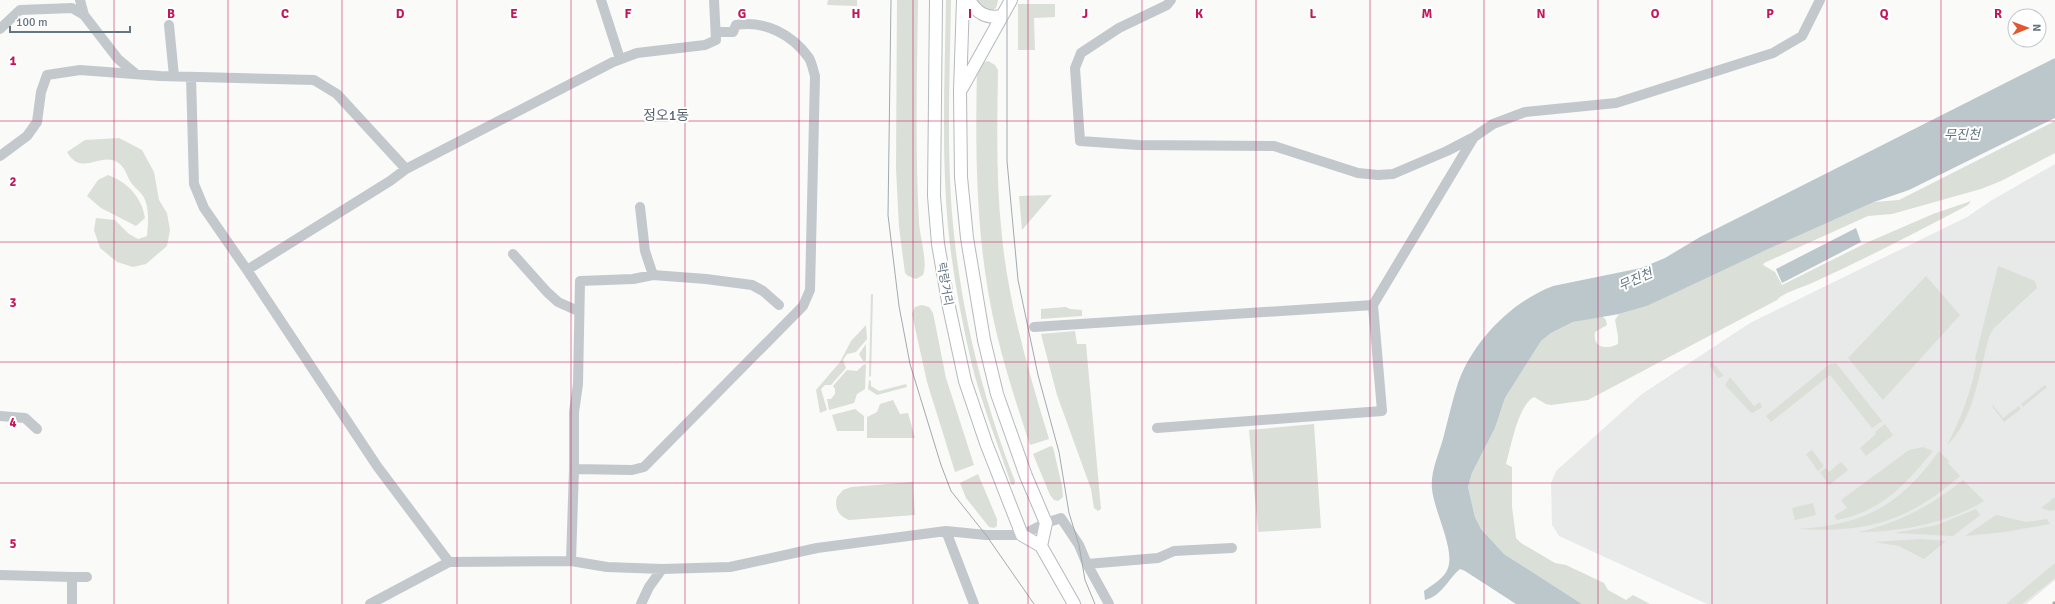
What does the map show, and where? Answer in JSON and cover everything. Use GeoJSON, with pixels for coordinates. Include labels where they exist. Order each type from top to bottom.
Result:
{"type":"FeatureCollection","features":[{"type":"Feature","properties":{"kind":"main road","name":"락랑거리"},"geometry":{"type":"LineString","coordinates":[[936,0],[934,196],[938,244],[949,307],[965,380],[986,443],[1022,535]]}},
{"type":"Feature","properties":{"kind":"main road"},"geometry":{"type":"LineString","coordinates":[[963,0],[960,91],[961,177],[967,238],[984,340],[997,394],[1026,476],[1046,523],[1042,546]]}},
{"type":"Feature","properties":{"kind":"main road"},"geometry":{"type":"LineString","coordinates":[[969,0],[975,9],[984,16],[1002,16]]}},
{"type":"Feature","properties":{"kind":"main road"},"geometry":{"type":"LineString","coordinates":[[960,91],[1011,0]]}},
{"type":"Feature","properties":{"kind":"main road"},"geometry":{"type":"LineString","coordinates":[[1022,535],[1042,546],[1074,604]]}},
{"type":"Feature","properties":{"kind":"street"},"geometry":{"type":"LineString","coordinates":[[80,0],[84,15]]}},
{"type":"Feature","properties":{"kind":"street"},"geometry":{"type":"LineString","coordinates":[[601,0],[620,59]]}},
{"type":"Feature","properties":{"kind":"street"},"geometry":{"type":"LineString","coordinates":[[247,270],[390,181],[406,169],[620,59],[637,53],[705,45],[716,40],[714,0]]}},
{"type":"Feature","properties":{"kind":"street"},"geometry":{"type":"LineString","coordinates":[[1171,0],[1167,5],[1119,28],[1080,53],[1075,68],[1080,140],[1138,145],[1274,146],[1351,171],[1378,175],[1393,174],[1447,151],[1474,137],[1493,124],[1525,112],[1616,103],[1773,53],[1802,36],[1820,0]]}},
{"type":"Feature","properties":{"kind":"street"},"geometry":{"type":"LineString","coordinates":[[0,29],[20,10],[72,8],[84,15],[118,58],[136,74]]}},
{"type":"Feature","properties":{"kind":"street"},"geometry":{"type":"LineString","coordinates":[[574,469],[632,470],[644,467],[803,306],[810,290],[815,76],[809,59],[792,40],[773,28],[742,24],[736,25],[733,32],[730,33],[716,32]]}},
{"type":"Feature","properties":{"kind":"street"},"geometry":{"type":"LineString","coordinates":[[169,25],[174,76]]}},
{"type":"Feature","properties":{"kind":"street"},"geometry":{"type":"LineString","coordinates":[[0,156],[27,136],[37,122],[41,92],[47,76],[80,70],[191,77],[314,80],[337,94],[406,169]]}},
{"type":"Feature","properties":{"kind":"street"},"geometry":{"type":"LineString","coordinates":[[191,77],[194,184],[204,208],[378,466],[449,562]]}},
{"type":"Feature","properties":{"kind":"street"},"geometry":{"type":"LineString","coordinates":[[1157,428],[1382,412],[1373,305],[1474,137]]}},
{"type":"Feature","properties":{"kind":"street"},"geometry":{"type":"LineString","coordinates":[[640,207],[645,250],[653,275]]}},
{"type":"Feature","properties":{"kind":"street"},"geometry":{"type":"LineString","coordinates":[[513,254],[552,297],[558,302],[578,311]]}},
{"type":"Feature","properties":{"kind":"street"},"geometry":{"type":"LineString","coordinates":[[571,561],[574,412],[578,384],[578,311],[580,281],[633,279],[653,275],[752,285],[763,291],[779,305]]}},
{"type":"Feature","properties":{"kind":"street"},"geometry":{"type":"LineString","coordinates":[[1034,327],[1373,305]]}},
{"type":"Feature","properties":{"kind":"street"},"geometry":{"type":"LineString","coordinates":[[0,416],[25,418],[37,429]]}},
{"type":"Feature","properties":{"kind":"street"},"geometry":{"type":"LineString","coordinates":[[370,604],[449,562],[571,561],[607,567],[662,569],[730,567],[817,548],[946,531],[986,535],[1022,535],[1046,523],[1061,518],[1079,545],[1087,564],[1108,604]]}},
{"type":"Feature","properties":{"kind":"street"},"geometry":{"type":"LineString","coordinates":[[946,531],[974,604]]}},
{"type":"Feature","properties":{"kind":"street"},"geometry":{"type":"LineString","coordinates":[[1087,564],[1158,558],[1174,551],[1232,548]]}},
{"type":"Feature","properties":{"kind":"street"},"geometry":{"type":"LineString","coordinates":[[641,604],[649,587],[662,569]]}},
{"type":"Feature","properties":{"kind":"street"},"geometry":{"type":"LineString","coordinates":[[0,575],[87,577]]}},
{"type":"Feature","properties":{"kind":"street"},"geometry":{"type":"LineString","coordinates":[[72,577],[72,604]]}},
{"type":"Feature","properties":{"kind":"shaded area"},"geometry":{"type":"Polygon","coordinates":[[[828,0],[857,0],[857,6],[827,5],[828,0]]]}},
{"type":"Feature","properties":{"kind":"shaded area"},"geometry":{"type":"Polygon","coordinates":[[[897,0],[918,0],[917,167],[919,223],[925,264],[923,275],[916,279],[905,273],[899,227],[896,169],[897,0]]]}},
{"type":"Feature","properties":{"kind":"shaded area"},"geometry":{"type":"Polygon","coordinates":[[[946,0],[951,0],[949,149],[951,199],[959,271],[972,343],[991,413],[1015,481],[1014,485],[1011,484],[975,377],[962,321],[952,261],[947,220],[944,150],[946,0]]]}},
{"type":"Feature","properties":{"kind":"shaded area"},"geometry":{"type":"Polygon","coordinates":[[[977,0],[998,1],[996,8],[989,12],[978,6],[977,0]]]}},
{"type":"Feature","properties":{"kind":"shaded area"},"geometry":{"type":"Polygon","coordinates":[[[1018,4],[1055,4],[1055,17],[1034,18],[1035,50],[1018,50],[1018,4]]]}},
{"type":"Feature","properties":{"kind":"shaded area"},"geometry":{"type":"Polygon","coordinates":[[[988,61],[995,65],[998,70],[997,133],[1000,216],[1009,288],[1034,389],[1049,439],[1030,445],[1008,377],[997,335],[990,302],[981,236],[978,203],[976,137],[977,70],[981,63],[988,61]]]}},
{"type":"Feature","properties":{"kind":"shaded area"},"geometry":{"type":"Polygon","coordinates":[[[2055,121],[2055,153],[2001,181],[1981,189],[1892,214],[1868,216],[1764,263],[1763,265],[1775,272],[1782,285],[1866,243],[1933,214],[1971,201],[1968,205],[1852,264],[1780,297],[1777,300],[1588,400],[1551,405],[1546,404],[1534,397],[1528,401],[1519,417],[1506,464],[1512,467],[1512,507],[1516,538],[1521,543],[1555,563],[1566,565],[1604,583],[1608,590],[1626,600],[1633,595],[1650,604],[1582,604],[1504,554],[1481,529],[1475,517],[1468,487],[1472,473],[1495,428],[1505,398],[1541,341],[1551,333],[1573,322],[1602,316],[1606,320],[1607,325],[1595,332],[1596,341],[1601,346],[1614,346],[1618,344],[1615,320],[1619,314],[1647,306],[1734,264],[1874,202],[1899,200],[2055,121]]]}},
{"type":"Feature","properties":{"kind":"shaded area"},"geometry":{"type":"Polygon","coordinates":[[[119,138],[142,150],[154,172],[159,200],[167,213],[170,230],[167,246],[146,264],[133,267],[117,262],[100,248],[94,230],[96,218],[115,220],[129,234],[138,239],[147,236],[148,211],[143,196],[130,181],[123,168],[117,162],[104,160],[84,164],[78,163],[72,159],[67,152],[85,140],[119,138]]]}},
{"type":"Feature","properties":{"kind":"shaded area"},"geometry":{"type":"Polygon","coordinates":[[[2055,164],[2055,580],[2026,604],[1707,604],[1559,536],[1552,525],[1551,483],[1556,471],[1642,394],[1750,323],[1967,217],[1992,200],[2055,164]]]}},
{"type":"Feature","properties":{"kind":"shaded area"},"geometry":{"type":"Polygon","coordinates":[[[108,175],[127,186],[141,203],[145,218],[136,226],[101,208],[87,196],[98,180],[108,175]]]}},
{"type":"Feature","properties":{"kind":"shaded area"},"geometry":{"type":"Polygon","coordinates":[[[1052,195],[1022,230],[1019,196],[1052,195]]]}},
{"type":"Feature","properties":{"kind":"shaded area"},"geometry":{"type":"Polygon","coordinates":[[[1998,266],[2035,281],[2037,288],[1993,329],[1989,337],[1979,379],[1969,410],[1956,435],[1947,445],[1962,414],[1972,383],[1977,361],[1975,359],[1998,266]]]}},
{"type":"Feature","properties":{"kind":"shaded area"},"geometry":{"type":"Polygon","coordinates":[[[1926,276],[1960,315],[1883,400],[1848,358],[1926,276]]]}},
{"type":"Feature","properties":{"kind":"shaded area"},"geometry":{"type":"Polygon","coordinates":[[[871,294],[873,294],[871,376],[869,377],[871,294]]]}},
{"type":"Feature","properties":{"kind":"shaded area"},"geometry":{"type":"Polygon","coordinates":[[[922,305],[929,307],[933,313],[946,378],[974,465],[955,472],[927,382],[912,314],[915,307],[922,305]]]}},
{"type":"Feature","properties":{"kind":"shaded area"},"geometry":{"type":"Polygon","coordinates":[[[1066,307],[1070,309],[1082,310],[1082,316],[1041,319],[1041,309],[1066,307]]]}},
{"type":"Feature","properties":{"kind":"shaded area"},"geometry":{"type":"Polygon","coordinates":[[[866,325],[867,339],[856,352],[847,354],[843,360],[846,368],[831,385],[825,385],[821,389],[827,410],[820,413],[816,390],[840,362],[851,341],[866,325]]]}},
{"type":"Feature","properties":{"kind":"shaded area"},"geometry":{"type":"Polygon","coordinates":[[[1075,331],[1077,344],[1086,344],[1101,509],[1098,511],[1094,508],[1091,489],[1057,395],[1041,334],[1075,331]]]}},
{"type":"Feature","properties":{"kind":"shaded area"},"geometry":{"type":"Polygon","coordinates":[[[866,344],[866,361],[863,361],[859,354],[866,344]]]}},
{"type":"Feature","properties":{"kind":"shaded area"},"geometry":{"type":"Polygon","coordinates":[[[1712,362],[1724,376],[1718,378],[1709,365],[1712,362]]]}},
{"type":"Feature","properties":{"kind":"shaded area"},"geometry":{"type":"Polygon","coordinates":[[[1836,363],[1882,421],[1872,428],[1830,375],[1771,422],[1766,416],[1830,364],[1836,363]]]}},
{"type":"Feature","properties":{"kind":"shaded area"},"geometry":{"type":"Polygon","coordinates":[[[866,364],[865,389],[857,394],[854,403],[829,410],[827,399],[831,399],[835,394],[835,389],[833,386],[847,370],[857,371],[866,364]]]}},
{"type":"Feature","properties":{"kind":"shaded area"},"geometry":{"type":"Polygon","coordinates":[[[1730,377],[1754,406],[1760,402],[1762,407],[1753,413],[1750,412],[1725,385],[1730,377]]]}},
{"type":"Feature","properties":{"kind":"shaded area"},"geometry":{"type":"Polygon","coordinates":[[[869,380],[871,381],[871,386],[879,391],[906,384],[907,387],[877,395],[868,389],[869,380]]]}},
{"type":"Feature","properties":{"kind":"shaded area"},"geometry":{"type":"Polygon","coordinates":[[[2045,385],[2047,387],[2023,407],[2021,404],[2045,385]]]}},
{"type":"Feature","properties":{"kind":"shaded area"},"geometry":{"type":"Polygon","coordinates":[[[893,400],[900,414],[908,413],[915,438],[867,438],[867,417],[877,412],[880,404],[893,400]]]}},
{"type":"Feature","properties":{"kind":"shaded area"},"geometry":{"type":"Polygon","coordinates":[[[1993,405],[2003,418],[2019,406],[2021,409],[2004,422],[1992,406],[1993,405]]]}},
{"type":"Feature","properties":{"kind":"shaded area"},"geometry":{"type":"Polygon","coordinates":[[[855,409],[864,416],[864,431],[837,431],[832,415],[855,409]]]}},
{"type":"Feature","properties":{"kind":"shaded area"},"geometry":{"type":"Polygon","coordinates":[[[1314,424],[1321,528],[1258,532],[1249,430],[1314,424]]]}},
{"type":"Feature","properties":{"kind":"shaded area"},"geometry":{"type":"Polygon","coordinates":[[[1885,424],[1893,435],[1866,456],[1860,448],[1885,424]]]}},
{"type":"Feature","properties":{"kind":"shaded area"},"geometry":{"type":"Polygon","coordinates":[[[1051,446],[1053,447],[1062,486],[1063,497],[1058,501],[1054,500],[1050,495],[1033,454],[1051,446]]]}},
{"type":"Feature","properties":{"kind":"shaded area"},"geometry":{"type":"Polygon","coordinates":[[[1923,447],[1933,451],[1913,475],[1891,495],[1867,510],[1853,516],[1837,520],[1834,516],[1847,508],[1841,500],[1909,450],[1923,447]]]}},
{"type":"Feature","properties":{"kind":"shaded area"},"geometry":{"type":"Polygon","coordinates":[[[1812,450],[1824,466],[1818,471],[1806,454],[1812,450]]]}},
{"type":"Feature","properties":{"kind":"shaded area"},"geometry":{"type":"Polygon","coordinates":[[[1939,451],[1949,461],[1948,463],[1960,476],[1941,492],[1922,504],[1885,521],[1865,526],[1845,529],[1798,529],[1842,523],[1861,517],[1878,509],[1894,499],[1910,486],[1939,451]]]}},
{"type":"Feature","properties":{"kind":"shaded area"},"geometry":{"type":"Polygon","coordinates":[[[1841,462],[1848,470],[1829,485],[1820,472],[1826,468],[1829,472],[1841,462]]]}},
{"type":"Feature","properties":{"kind":"shaded area"},"geometry":{"type":"Polygon","coordinates":[[[978,474],[997,519],[997,526],[994,528],[989,527],[966,498],[960,483],[978,474]]]}},
{"type":"Feature","properties":{"kind":"shaded area"},"geometry":{"type":"Polygon","coordinates":[[[1963,480],[1984,501],[1955,515],[1924,525],[1875,532],[1859,532],[1888,524],[1914,512],[1927,505],[1963,480]]]}},
{"type":"Feature","properties":{"kind":"shaded area"},"geometry":{"type":"Polygon","coordinates":[[[913,482],[915,515],[849,520],[842,516],[838,511],[836,501],[837,497],[843,490],[851,487],[913,482]]]}},
{"type":"Feature","properties":{"kind":"shaded area"},"geometry":{"type":"Polygon","coordinates":[[[2055,497],[2055,510],[2050,511],[2041,508],[2055,497]]]}},
{"type":"Feature","properties":{"kind":"shaded area"},"geometry":{"type":"Polygon","coordinates":[[[1813,503],[1816,515],[1795,520],[1792,508],[1813,503]]]}},
{"type":"Feature","properties":{"kind":"shaded area"},"geometry":{"type":"Polygon","coordinates":[[[1976,509],[1980,515],[1953,536],[1895,533],[1937,525],[1976,509]]]}},
{"type":"Feature","properties":{"kind":"shaded area"},"geometry":{"type":"Polygon","coordinates":[[[1996,515],[2026,522],[2047,519],[2050,524],[2005,532],[1965,536],[1996,515]]]}},
{"type":"Feature","properties":{"kind":"shaded area"},"geometry":{"type":"Polygon","coordinates":[[[1922,539],[1946,541],[1924,559],[1899,546],[1874,542],[1922,539]]]}},
{"type":"Feature","properties":{"kind":"shaded area"},"geometry":{"type":"Polygon","coordinates":[[[2055,563],[2055,578],[2022,604],[2006,604],[2055,563]]]}},
{"type":"Feature","properties":{"kind":"water","name":"무진천"},"geometry":{"type":"Polygon","coordinates":[[[2055,58],[2055,118],[1909,190],[1874,202],[1766,250],[1647,306],[1619,314],[1573,322],[1551,333],[1541,341],[1505,398],[1495,428],[1472,473],[1468,487],[1475,517],[1481,529],[1504,554],[1582,604],[1516,604],[1460,569],[1436,595],[1425,600],[1424,591],[1438,581],[1448,568],[1449,551],[1434,498],[1432,476],[1458,383],[1473,352],[1495,325],[1508,313],[1537,293],[1553,286],[1641,268],[1665,258],[1700,237],[2055,58]]]}},
{"type":"Feature","properties":{"kind":"water"},"geometry":{"type":"Polygon","coordinates":[[[1856,228],[1861,242],[1782,283],[1776,269],[1856,228]]]}},
{"type":"Feature","properties":{"kind":"tram line"},"geometry":{"type":"LineString","coordinates":[[891,0],[888,215],[899,306],[910,364],[941,465],[951,491],[986,535],[1034,604]]}},
{"type":"Feature","properties":{"kind":"tram line"},"geometry":{"type":"LineString","coordinates":[[1007,0],[1007,161],[1018,280],[1038,375],[1059,452],[1069,513],[1079,545],[1085,580],[1095,604]]}},
{"type":"Feature","properties":{"kind":"district","name":"정오1동"},"geometry":{"type":"Point","coordinates":[666,115]}}]}
